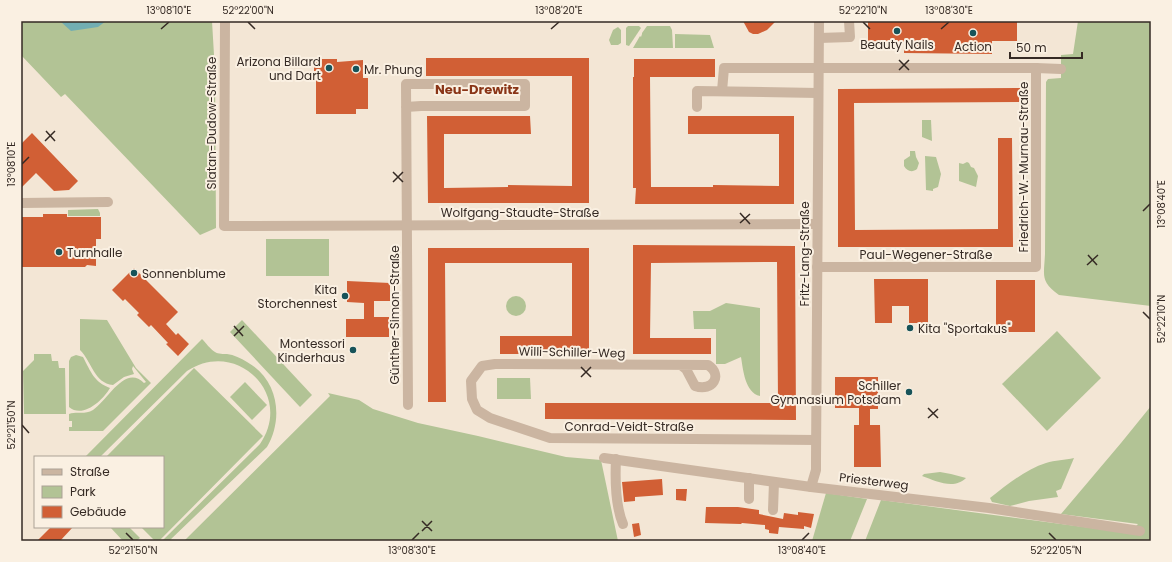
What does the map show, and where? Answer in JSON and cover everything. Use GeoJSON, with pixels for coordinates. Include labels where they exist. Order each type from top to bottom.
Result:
{"type":"FeatureCollection","features":[{"type":"Feature","properties":{"kind":"street","name":"Slatan-Dudow-Straße"},"geometry":{"type":"LineString","coordinates":[[224,226],[225,21]]}},
{"type":"Feature","properties":{"kind":"street","name":"Fritz-Lang-Straße"},"geometry":{"type":"LineString","coordinates":[[811,487],[816,470],[819,21]]}},
{"type":"Feature","properties":{"kind":"street"},"geometry":{"type":"LineString","coordinates":[[818,38],[850,37],[849,21]]}},
{"type":"Feature","properties":{"kind":"street","name":"Friedrich-W.-Murnau-Straße"},"geometry":{"type":"LineString","coordinates":[[722,91],[724,68],[1036,68],[1036,267]]}},
{"type":"Feature","properties":{"kind":"street"},"geometry":{"type":"LineString","coordinates":[[1036,68],[1061,69]]}},
{"type":"Feature","properties":{"kind":"street","name":"Günther-Simon-Straße"},"geometry":{"type":"LineString","coordinates":[[406,107],[525,106],[525,84],[406,84],[406,107],[406,225],[408,405]]}},
{"type":"Feature","properties":{"kind":"street"},"geometry":{"type":"LineString","coordinates":[[698,107],[697,91],[818,93]]}},
{"type":"Feature","properties":{"kind":"street"},"geometry":{"type":"LineString","coordinates":[[21,203],[108,202]]}},
{"type":"Feature","properties":{"kind":"street","name":"Wolfgang-Staudte-Straße"},"geometry":{"type":"LineString","coordinates":[[224,226],[817,224]]}},
{"type":"Feature","properties":{"kind":"street","name":"Paul-Wegener-Straße"},"geometry":{"type":"LineString","coordinates":[[817,267],[1036,267]]}},
{"type":"Feature","properties":{"kind":"street","name":"Willi-Schiller-Weg"},"geometry":{"type":"LineString","coordinates":[[471,381],[482,366],[495,364],[681,365]]}},
{"type":"Feature","properties":{"kind":"street","name":"Conrad-Veidt-Straße"},"geometry":{"type":"LineString","coordinates":[[471,381],[472,399],[477,410],[490,418],[550,438],[816,440]]}},
{"type":"Feature","properties":{"kind":"street","name":"Priesterweg"},"geometry":{"type":"LineString","coordinates":[[604,458],[811,487],[989,508],[1140,531]]}},
{"type":"Feature","properties":{"kind":"street"},"geometry":{"type":"LineString","coordinates":[[616,459],[618,503],[623,524]]}},
{"type":"Feature","properties":{"kind":"street"},"geometry":{"type":"LineString","coordinates":[[749,478],[749,499]]}},
{"type":"Feature","properties":{"kind":"street"},"geometry":{"type":"LineString","coordinates":[[773,510],[774,482]]}},
{"type":"Feature","properties":{"kind":"green space"},"geometry":{"type":"Polygon","coordinates":[[[21,21],[212,21],[215,72],[216,228],[200,235],[65,94],[61,97],[21,55],[21,21]]]}},
{"type":"Feature","properties":{"kind":"green space"},"geometry":{"type":"Polygon","coordinates":[[[1078,21],[1151,21],[1151,306],[1059,295],[1049,286],[1044,278],[1046,82],[1048,79],[1061,78],[1061,55],[1073,54],[1078,21]]]}},
{"type":"Feature","properties":{"kind":"green space"},"geometry":{"type":"Polygon","coordinates":[[[628,26],[639,26],[641,28],[629,46],[626,45],[626,28],[628,26]]]}},
{"type":"Feature","properties":{"kind":"green space"},"geometry":{"type":"Polygon","coordinates":[[[647,26],[670,26],[672,30],[673,48],[633,48],[647,26]]]}},
{"type":"Feature","properties":{"kind":"green space"},"geometry":{"type":"Polygon","coordinates":[[[618,27],[621,30],[621,43],[618,45],[611,45],[609,40],[613,30],[618,27]]]}},
{"type":"Feature","properties":{"kind":"green space"},"geometry":{"type":"Polygon","coordinates":[[[675,34],[710,35],[714,48],[675,48],[675,34]]]}},
{"type":"Feature","properties":{"kind":"green space"},"geometry":{"type":"Polygon","coordinates":[[[922,120],[931,120],[932,141],[922,137],[922,120]]]}},
{"type":"Feature","properties":{"kind":"green space"},"geometry":{"type":"Polygon","coordinates":[[[910,151],[915,151],[919,163],[917,169],[913,171],[908,170],[904,166],[904,160],[910,156],[910,151]]]}},
{"type":"Feature","properties":{"kind":"green space"},"geometry":{"type":"Polygon","coordinates":[[[925,156],[936,157],[941,174],[938,187],[933,189],[933,191],[926,190],[925,156]]]}},
{"type":"Feature","properties":{"kind":"green space"},"geometry":{"type":"Polygon","coordinates":[[[967,162],[974,168],[978,176],[976,187],[959,181],[959,163],[963,164],[967,162]]]}},
{"type":"Feature","properties":{"kind":"green space"},"geometry":{"type":"Polygon","coordinates":[[[98,209],[100,216],[68,216],[68,210],[98,209]]]}},
{"type":"Feature","properties":{"kind":"green space"},"geometry":{"type":"Polygon","coordinates":[[[266,239],[329,239],[329,276],[266,276],[266,239]]]}},
{"type":"Feature","properties":{"kind":"green space"},"geometry":{"type":"Polygon","coordinates":[[[516,296],[523,299],[526,306],[523,313],[516,316],[509,313],[506,306],[509,299],[516,296]]]}},
{"type":"Feature","properties":{"kind":"green space"},"geometry":{"type":"Polygon","coordinates":[[[726,303],[760,308],[760,396],[755,394],[748,386],[741,357],[725,364],[716,364],[716,329],[694,329],[693,311],[710,311],[726,303]]]}},
{"type":"Feature","properties":{"kind":"green space"},"geometry":{"type":"Polygon","coordinates":[[[80,319],[107,320],[136,368],[151,383],[103,431],[69,431],[69,427],[72,427],[72,421],[69,421],[69,414],[93,410],[117,386],[130,378],[137,378],[144,383],[146,382],[133,366],[132,369],[134,374],[124,377],[113,385],[97,376],[80,350],[80,319]]]}},
{"type":"Feature","properties":{"kind":"green space"},"geometry":{"type":"Polygon","coordinates":[[[242,320],[312,395],[300,407],[230,332],[242,320]]]}},
{"type":"Feature","properties":{"kind":"green space"},"geometry":{"type":"Polygon","coordinates":[[[1057,331],[1101,378],[1047,431],[1002,384],[1057,331]]]}},
{"type":"Feature","properties":{"kind":"green space"},"geometry":{"type":"Polygon","coordinates":[[[202,339],[215,352],[219,354],[232,355],[242,359],[257,369],[266,378],[275,400],[275,424],[267,447],[169,541],[162,541],[260,444],[269,425],[270,407],[265,391],[255,377],[241,367],[224,362],[206,363],[187,371],[101,456],[86,456],[202,339]]]}},
{"type":"Feature","properties":{"kind":"green space"},"geometry":{"type":"Polygon","coordinates":[[[34,354],[51,354],[52,361],[58,361],[59,368],[65,368],[66,414],[24,414],[23,371],[34,360],[34,354]]]}},
{"type":"Feature","properties":{"kind":"green space"},"geometry":{"type":"Polygon","coordinates":[[[76,355],[83,357],[97,380],[110,388],[98,402],[80,411],[69,407],[69,361],[71,357],[76,355]]]}},
{"type":"Feature","properties":{"kind":"green space"},"geometry":{"type":"Polygon","coordinates":[[[194,368],[263,436],[159,541],[155,541],[142,528],[164,528],[164,456],[107,456],[194,368]]]}},
{"type":"Feature","properties":{"kind":"green space"},"geometry":{"type":"Polygon","coordinates":[[[497,378],[530,378],[531,399],[497,399],[497,378]]]}},
{"type":"Feature","properties":{"kind":"green space"},"geometry":{"type":"Polygon","coordinates":[[[245,382],[267,405],[252,420],[230,397],[245,382]]]}},
{"type":"Feature","properties":{"kind":"green space"},"geometry":{"type":"Polygon","coordinates":[[[328,393],[359,400],[373,409],[418,423],[566,457],[601,460],[618,541],[184,541],[330,396],[328,393]]]}},
{"type":"Feature","properties":{"kind":"green space"},"geometry":{"type":"Polygon","coordinates":[[[1151,406],[1151,541],[865,541],[881,500],[1129,533],[1138,524],[1061,514],[1151,406]]]}},
{"type":"Feature","properties":{"kind":"green space"},"geometry":{"type":"Polygon","coordinates":[[[1074,458],[1061,489],[1056,491],[1058,497],[1029,501],[1010,506],[992,502],[990,498],[1031,469],[1049,462],[1074,458]]]}},
{"type":"Feature","properties":{"kind":"green space"},"geometry":{"type":"Polygon","coordinates":[[[940,472],[966,478],[961,482],[950,484],[922,476],[924,474],[940,472]]]}},
{"type":"Feature","properties":{"kind":"green space"},"geometry":{"type":"Polygon","coordinates":[[[826,493],[867,499],[850,541],[812,541],[826,493]]]}},
{"type":"Feature","properties":{"kind":"green space"},"geometry":{"type":"Polygon","coordinates":[[[111,528],[130,528],[140,538],[136,541],[123,541],[111,528]]]}},
{"type":"Feature","properties":{"kind":"water"},"geometry":{"type":"Polygon","coordinates":[[[60,21],[106,21],[98,27],[71,31],[60,21]]]}},
{"type":"Feature","properties":{"kind":"building"},"geometry":{"type":"Polygon","coordinates":[[[743,21],[776,21],[767,30],[758,34],[753,34],[749,32],[743,21]]]}},
{"type":"Feature","properties":{"kind":"building"},"geometry":{"type":"Polygon","coordinates":[[[868,21],[1017,21],[1017,41],[992,41],[992,54],[904,53],[904,42],[868,42],[868,21]]]}},
{"type":"Feature","properties":{"kind":"building"},"geometry":{"type":"Polygon","coordinates":[[[426,58],[589,58],[589,203],[428,203],[427,116],[530,116],[531,134],[444,134],[444,188],[508,187],[508,185],[572,186],[572,76],[426,76],[426,58]]]}},
{"type":"Feature","properties":{"kind":"building"},"geometry":{"type":"Polygon","coordinates":[[[314,59],[337,59],[337,62],[363,60],[363,78],[368,78],[368,109],[356,109],[356,114],[316,114],[316,78],[314,78],[314,59]]]}},
{"type":"Feature","properties":{"kind":"building"},"geometry":{"type":"Polygon","coordinates":[[[634,59],[715,59],[715,77],[650,77],[651,187],[713,187],[713,185],[779,186],[779,134],[688,134],[688,116],[794,116],[794,204],[635,204],[636,188],[633,188],[634,59]]]}},
{"type":"Feature","properties":{"kind":"building"},"geometry":{"type":"Polygon","coordinates":[[[1020,88],[1021,102],[854,103],[855,230],[998,229],[998,138],[1012,138],[1013,247],[838,247],[838,89],[1020,88]]]}},
{"type":"Feature","properties":{"kind":"building"},"geometry":{"type":"Polygon","coordinates":[[[32,133],[78,181],[69,190],[54,191],[36,173],[21,188],[21,144],[32,133]]]}},
{"type":"Feature","properties":{"kind":"building","name":"Turnhalle"},"geometry":{"type":"Polygon","coordinates":[[[43,214],[67,214],[67,217],[101,217],[101,239],[96,239],[96,266],[22,267],[21,217],[43,217],[43,214]]]}},
{"type":"Feature","properties":{"kind":"building"},"geometry":{"type":"Polygon","coordinates":[[[633,245],[795,246],[796,420],[545,419],[545,403],[778,403],[777,262],[651,263],[650,338],[711,338],[711,354],[633,354],[633,245]]]}},
{"type":"Feature","properties":{"kind":"building"},"geometry":{"type":"Polygon","coordinates":[[[428,248],[589,248],[589,354],[500,354],[500,336],[572,336],[572,263],[445,263],[446,402],[428,402],[428,248]]]}},
{"type":"Feature","properties":{"kind":"building"},"geometry":{"type":"Polygon","coordinates":[[[134,268],[178,312],[166,324],[176,335],[178,333],[189,344],[178,356],[151,325],[149,327],[137,315],[139,313],[125,299],[123,301],[112,290],[134,268]]]}},
{"type":"Feature","properties":{"kind":"building"},"geometry":{"type":"Polygon","coordinates":[[[874,279],[928,279],[928,323],[909,323],[909,306],[892,306],[892,323],[875,323],[874,279]]]}},
{"type":"Feature","properties":{"kind":"building"},"geometry":{"type":"Polygon","coordinates":[[[996,280],[1035,280],[1035,332],[996,332],[996,280]]]}},
{"type":"Feature","properties":{"kind":"building"},"geometry":{"type":"Polygon","coordinates":[[[347,281],[390,283],[390,301],[374,301],[374,317],[389,317],[389,337],[346,337],[346,319],[364,319],[364,303],[347,302],[347,281]]]}},
{"type":"Feature","properties":{"kind":"building"},"geometry":{"type":"Polygon","coordinates":[[[835,377],[878,377],[878,409],[870,409],[870,425],[880,425],[881,467],[854,467],[854,425],[859,425],[859,408],[835,408],[835,377]]]}},
{"type":"Feature","properties":{"kind":"building"},"geometry":{"type":"Polygon","coordinates":[[[662,479],[663,495],[635,497],[635,501],[624,502],[622,482],[662,479]]]}},
{"type":"Feature","properties":{"kind":"building"},"geometry":{"type":"Polygon","coordinates":[[[676,489],[687,489],[686,501],[676,500],[676,489]]]}},
{"type":"Feature","properties":{"kind":"building"},"geometry":{"type":"Polygon","coordinates":[[[706,507],[738,507],[759,510],[759,514],[783,519],[784,513],[798,515],[798,512],[814,514],[811,528],[804,526],[804,529],[779,527],[778,534],[769,533],[769,530],[765,529],[765,525],[742,523],[705,523],[706,507]]]}},
{"type":"Feature","properties":{"kind":"building"},"geometry":{"type":"Polygon","coordinates":[[[639,523],[641,535],[634,537],[632,524],[639,523]]]}},
{"type":"Feature","properties":{"kind":"building"},"geometry":{"type":"Polygon","coordinates":[[[50,528],[72,528],[60,541],[37,541],[50,528]]]}},
{"type":"Feature","properties":{"kind":"place","name":"Beauty Nails"},"geometry":{"type":"Point","coordinates":[897,31]}},
{"type":"Feature","properties":{"kind":"place","name":"Action"},"geometry":{"type":"Point","coordinates":[973,33]}},
{"type":"Feature","properties":{"kind":"place","name":"Arizona Billard und Dart"},"geometry":{"type":"Point","coordinates":[329,68]}},
{"type":"Feature","properties":{"kind":"place","name":"Mr. Phung"},"geometry":{"type":"Point","coordinates":[356,69]}},
{"type":"Feature","properties":{"kind":"place","name":"Turnhalle"},"geometry":{"type":"Point","coordinates":[59,252]}},
{"type":"Feature","properties":{"kind":"place","name":"Sonnenblume"},"geometry":{"type":"Point","coordinates":[134,273]}},
{"type":"Feature","properties":{"kind":"place","name":"Kita Storchennest"},"geometry":{"type":"Point","coordinates":[345,296]}},
{"type":"Feature","properties":{"kind":"place","name":"Kita \"Sportakus\""},"geometry":{"type":"Point","coordinates":[910,328]}},
{"type":"Feature","properties":{"kind":"place","name":"Montessori Kinderhaus"},"geometry":{"type":"Point","coordinates":[353,350]}},
{"type":"Feature","properties":{"kind":"place","name":"Schiller Gymnasium Potsdam"},"geometry":{"type":"Point","coordinates":[909,392]}},
{"type":"Feature","properties":{"kind":"district","name":"Neu-Drewitz"},"geometry":{"type":"Point","coordinates":[477,89]}}]}
